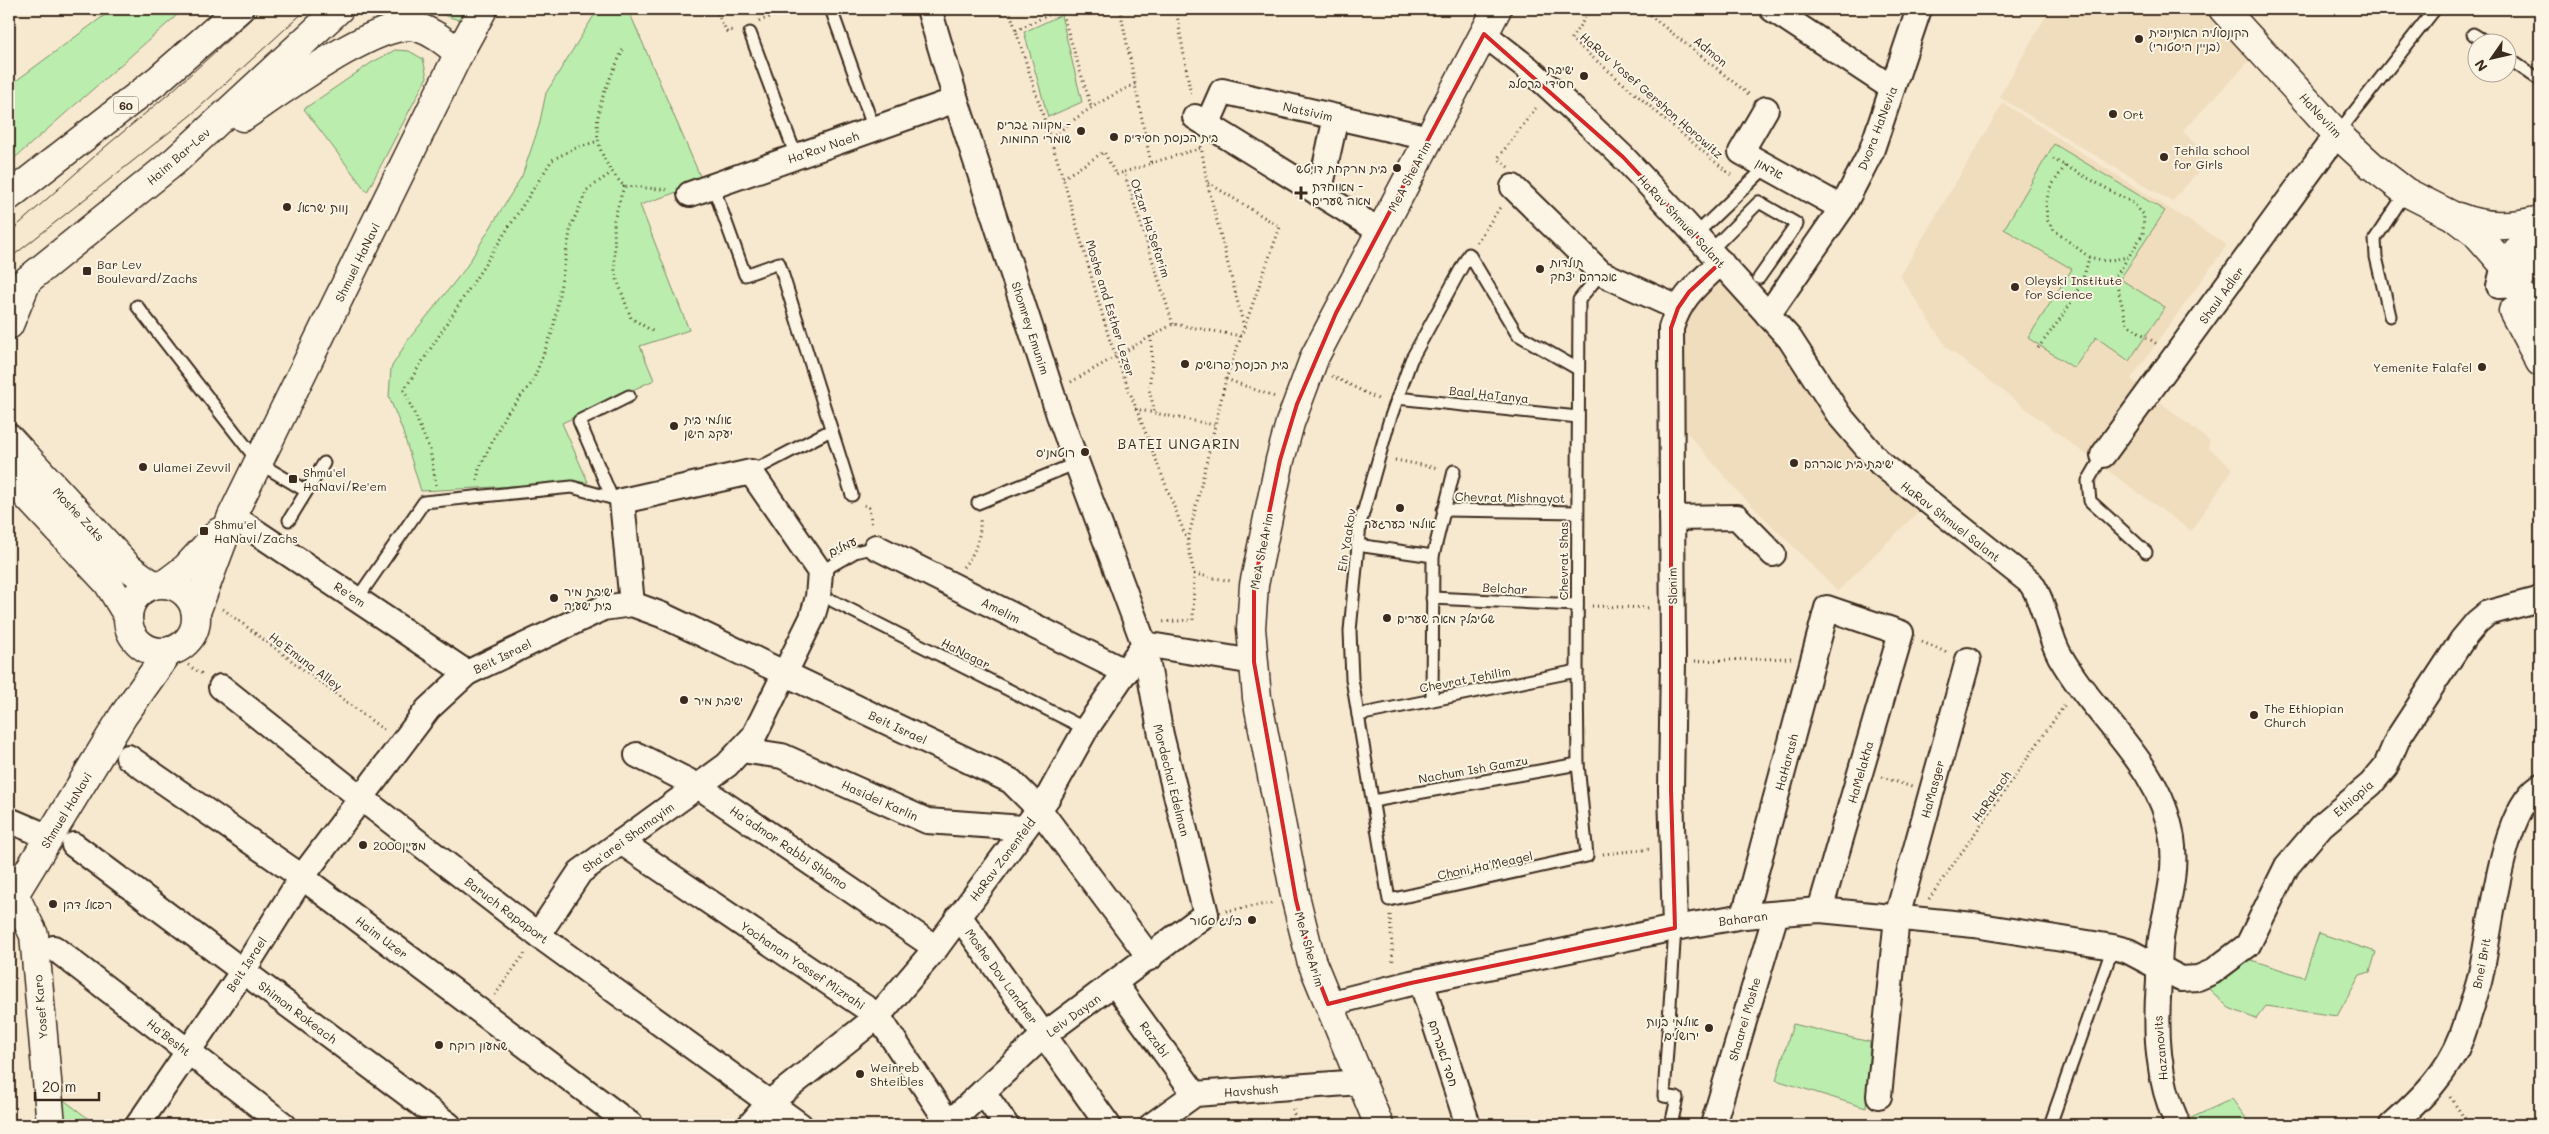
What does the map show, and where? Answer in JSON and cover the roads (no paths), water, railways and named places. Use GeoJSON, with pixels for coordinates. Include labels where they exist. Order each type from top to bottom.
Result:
{"type":"FeatureCollection","features":[{"type":"Feature","properties":{"kind":"main road","name":"60"},"geometry":{"type":"LineString","coordinates":[[9,196],[159,79],[239,9]]}},
{"type":"Feature","properties":{"kind":"main road","name":"Haim Bar-Lev"},"geometry":{"type":"LineString","coordinates":[[18,288],[175,161],[339,9]]}},
{"type":"Feature","properties":{"kind":"main road","name":"Shmuel HaNavi"},"geometry":{"type":"LineString","coordinates":[[199,603],[232,516],[459,52],[483,9]]}},
{"type":"Feature","properties":{"kind":"main road","name":"MeA SheArim"},"geometry":{"type":"LineString","coordinates":[[1379,1125],[1311,960],[1296,900],[1257,698],[1251,628],[1254,585],[1280,460],[1297,404],[1312,365],[1336,312],[1497,9]]}},
{"type":"Feature","properties":{"kind":"main road","name":"HaNeviim"},"geometry":{"type":"LineString","coordinates":[[2223,9],[2337,134],[2372,166],[2406,192],[2440,209],[2469,245],[2507,279],[2540,327]]}},
{"type":"Feature","properties":{"kind":"main road"},"geometry":{"type":"LineString","coordinates":[[175,161],[350,48],[378,33],[395,27],[415,27],[436,34],[459,52]]}},
{"type":"Feature","properties":{"kind":"main road"},"geometry":{"type":"LineString","coordinates":[[2440,209],[2485,225],[2503,226],[2540,220]]}},
{"type":"Feature","properties":{"kind":"main road","name":"HaNeviim"},"geometry":{"type":"LineString","coordinates":[[2507,279],[2540,362]]}},
{"type":"Feature","properties":{"kind":"main road"},"geometry":{"type":"LineString","coordinates":[[9,325],[18,288]]}},
{"type":"Feature","properties":{"kind":"main road","name":"Moshe Zaks"},"geometry":{"type":"LineString","coordinates":[[9,438],[128,567],[159,584]]}},
{"type":"Feature","properties":{"kind":"main road"},"geometry":{"type":"LineString","coordinates":[[9,477],[108,584],[130,626],[145,648],[161,652],[169,651],[187,641],[196,623],[199,603],[192,602],[185,593],[176,587],[159,584],[144,589],[130,606],[130,626]]}},
{"type":"Feature","properties":{"kind":"main road","name":"Shmuel HaNavi"},"geometry":{"type":"LineString","coordinates":[[159,584],[186,568],[232,516]]}},
{"type":"Feature","properties":{"kind":"main road","name":"Shmuel HaNavi"},"geometry":{"type":"LineString","coordinates":[[123,716],[137,668],[137,651],[130,626]]}},
{"type":"Feature","properties":{"kind":"main road","name":"Shmuel HaNavi"},"geometry":{"type":"LineString","coordinates":[[11,898],[62,841],[123,716],[169,651]]}},
{"type":"Feature","properties":{"kind":"main road","name":"Yosef Karo"},"geometry":{"type":"LineString","coordinates":[[11,898],[34,935],[51,1125]]}},
{"type":"Feature","properties":{"kind":"street","name":"Shomrey Emunim"},"geometry":{"type":"LineString","coordinates":[[928,9],[1059,415],[1144,644]]}},
{"type":"Feature","properties":{"kind":"street"},"geometry":{"type":"LineString","coordinates":[[1772,9],[1892,88]]}},
{"type":"Feature","properties":{"kind":"street","name":"Dvora HaNevia"},"geometry":{"type":"LineString","coordinates":[[1768,315],[1842,208],[1871,152],[1919,9]]}},
{"type":"Feature","properties":{"kind":"street","name":"HaRav Shmuel Salant"},"geometry":{"type":"LineString","coordinates":[[1484,34],[1550,88],[1623,157],[1709,249],[1790,339],[1839,415],[1880,464],[2031,583],[2038,594],[2050,634],[2060,657],[2146,772],[2169,823],[2174,865],[2172,892],[2162,933],[2159,968]]}},
{"type":"Feature","properties":{"kind":"street","name":"Natsivim"},"geometry":{"type":"LineString","coordinates":[[1319,194],[1201,121],[1222,92],[1429,138]]}},
{"type":"Feature","properties":{"kind":"street","name":"Ha'Rav Naeh"},"geometry":{"type":"LineString","coordinates":[[690,194],[956,100]]}},
{"type":"Feature","properties":{"kind":"street","name":"אדמון"},"geometry":{"type":"LineString","coordinates":[[1766,109],[1742,152],[1842,208]]}},
{"type":"Feature","properties":{"kind":"street"},"geometry":{"type":"LineString","coordinates":[[1336,117],[1319,194],[1380,231]]}},
{"type":"Feature","properties":{"kind":"street","name":"Shaul Adler"},"geometry":{"type":"LineString","coordinates":[[2103,455],[2337,134]]}},
{"type":"Feature","properties":{"kind":"street"},"geometry":{"type":"LineString","coordinates":[[1513,187],[1602,273],[1678,308]]}},
{"type":"Feature","properties":{"kind":"street"},"geometry":{"type":"LineString","coordinates":[[2507,279],[2540,220]]}},
{"type":"Feature","properties":{"kind":"street","name":"Slonim"},"geometry":{"type":"LineString","coordinates":[[1675,928],[1671,790],[1673,661],[1671,328],[1678,308],[1689,292],[1709,249]]}},
{"type":"Feature","properties":{"kind":"street"},"geometry":{"type":"LineString","coordinates":[[2507,279],[2540,254]]}},
{"type":"Feature","properties":{"kind":"street"},"geometry":{"type":"LineString","coordinates":[[632,604],[617,499],[751,472],[820,572]]}},
{"type":"Feature","properties":{"kind":"street","name":"Re'em"},"geometry":{"type":"LineString","coordinates":[[232,516],[467,673]]}},
{"type":"Feature","properties":{"kind":"street"},"geometry":{"type":"LineString","coordinates":[[1672,518],[1737,517],[1773,554]]}},
{"type":"Feature","properties":{"kind":"street","name":"Amelim"},"geometry":{"type":"LineString","coordinates":[[876,547],[1126,672]]}},
{"type":"Feature","properties":{"kind":"street","name":"Sha'arei Shamayim"},"geometry":{"type":"LineString","coordinates":[[538,934],[580,872],[727,765],[754,736],[812,618],[818,597],[820,572]]}},
{"type":"Feature","properties":{"kind":"street","name":"Ethiopia"},"geometry":{"type":"LineString","coordinates":[[2159,968],[2181,979],[2198,978],[2212,972],[2248,944],[2287,866],[2322,825],[2371,784],[2386,766],[2398,738],[2462,640],[2477,622],[2488,613],[2538,602]]}},
{"type":"Feature","properties":{"kind":"street","name":"Beit Israel"},"geometry":{"type":"LineString","coordinates":[[138,1125],[242,971],[302,877],[400,743],[428,709],[467,673],[603,608],[632,604],[662,615],[1011,781],[1039,809]]}},
{"type":"Feature","properties":{"kind":"street","name":"HaHarash"},"geometry":{"type":"LineString","coordinates":[[1744,916],[1827,608],[1901,633]]}},
{"type":"Feature","properties":{"kind":"street","name":"HaMelakha"},"geometry":{"type":"LineString","coordinates":[[1820,910],[1901,633]]}},
{"type":"Feature","properties":{"kind":"street"},"geometry":{"type":"LineString","coordinates":[[1144,644],[1254,662]]}},
{"type":"Feature","properties":{"kind":"street","name":"HaRav Zonenfeld"},"geometry":{"type":"LineString","coordinates":[[750,1125],[769,1103],[878,1016],[936,948],[1048,797],[1086,729],[1144,644]]}},
{"type":"Feature","properties":{"kind":"street","name":"Mordechai Edelman"},"geometry":{"type":"LineString","coordinates":[[1144,644],[1161,735],[1206,914]]}},
{"type":"Feature","properties":{"kind":"street","name":"HaMasger"},"geometry":{"type":"LineString","coordinates":[[1879,1096],[1906,917],[1931,793],[1968,660]]}},
{"type":"Feature","properties":{"kind":"street","name":"Baruch Rapaport"},"geometry":{"type":"LineString","coordinates":[[221,687],[361,798],[538,934],[800,1125]]}},
{"type":"Feature","properties":{"kind":"street","name":"Hasidei Karlin"},"geometry":{"type":"LineString","coordinates":[[741,750],[782,756],[927,821],[1024,828]]}},
{"type":"Feature","properties":{"kind":"street","name":"Ha'admor Rabbi Shlomo"},"geometry":{"type":"LineString","coordinates":[[636,755],[698,786],[936,948]]}},
{"type":"Feature","properties":{"kind":"street","name":"Haim Uzer"},"geometry":{"type":"LineString","coordinates":[[128,757],[302,877],[631,1125]]}},
{"type":"Feature","properties":{"kind":"street","name":"Bnei Brit"},"geometry":{"type":"LineString","coordinates":[[2392,1125],[2438,1080],[2462,1037],[2479,982],[2492,902],[2506,850],[2522,808],[2529,795],[2540,786]]}},
{"type":"Feature","properties":{"kind":"street"},"geometry":{"type":"LineString","coordinates":[[1039,809],[1150,958]]}},
{"type":"Feature","properties":{"kind":"street","name":"Shimon Rokeach"},"geometry":{"type":"LineString","coordinates":[[9,820],[62,841],[242,971],[449,1125]]}},
{"type":"Feature","properties":{"kind":"street","name":"Yochanan Yossef Mizrahi"},"geometry":{"type":"LineString","coordinates":[[620,842],[878,1016],[948,1125]]}},
{"type":"Feature","properties":{"kind":"street","name":"Baharan"},"geometry":{"type":"LineString","coordinates":[[1328,1004],[1410,983],[1675,928],[1744,916],[1820,910],[1974,925],[2113,947],[2128,951],[2159,968]]}},
{"type":"Feature","properties":{"kind":"street","name":"Leiv Dayan"},"geometry":{"type":"LineString","coordinates":[[948,1125],[1044,1035],[1150,958],[1206,914]]}},
{"type":"Feature","properties":{"kind":"street","name":"Shaarei Moshe"},"geometry":{"type":"LineString","coordinates":[[1713,1125],[1776,914]]}},
{"type":"Feature","properties":{"kind":"street","name":"Moshe Dov Landner"},"geometry":{"type":"LineString","coordinates":[[959,916],[1108,1125]]}},
{"type":"Feature","properties":{"kind":"street","name":"Ha'Besht"},"geometry":{"type":"LineString","coordinates":[[54,948],[284,1125]]}},
{"type":"Feature","properties":{"kind":"street","name":"Hazanovits"},"geometry":{"type":"LineString","coordinates":[[2159,968],[2156,1027],[2161,1074],[2167,1101],[2178,1125]]}},
{"type":"Feature","properties":{"kind":"street","name":"חסד לאברהם"},"geometry":{"type":"LineString","coordinates":[[1410,983],[1468,1125]]}},
{"type":"Feature","properties":{"kind":"street","name":"Razabi"},"geometry":{"type":"LineString","coordinates":[[1115,984],[1195,1094]]}},
{"type":"Feature","properties":{"kind":"street","name":"Havshush"},"geometry":{"type":"LineString","coordinates":[[1195,1094],[1361,1082]]}},
{"type":"Feature","properties":{"kind":"street"},"geometry":{"type":"LineString","coordinates":[[983,1092],[1006,1125]]}},
{"type":"Feature","properties":{"kind":"street"},"geometry":{"type":"LineString","coordinates":[[1152,1125],[1195,1094]]}},
{"type":"Feature","properties":{"kind":"lane"},"geometry":{"type":"LineString","coordinates":[[831,9],[874,128]]}},
{"type":"Feature","properties":{"kind":"lane"},"geometry":{"type":"LineString","coordinates":[[2337,134],[2435,9]]}},
{"type":"Feature","properties":{"kind":"lane"},"geometry":{"type":"LineString","coordinates":[[750,34],[796,156]]}},
{"type":"Feature","properties":{"kind":"lane"},"geometry":{"type":"LineString","coordinates":[[2516,63],[2540,80]]}},
{"type":"Feature","properties":{"kind":"lane"},"geometry":{"type":"LineString","coordinates":[[1709,249],[1746,188],[1767,166]]}},
{"type":"Feature","properties":{"kind":"lane"},"geometry":{"type":"LineString","coordinates":[[713,186],[745,275],[779,263],[852,495]]}},
{"type":"Feature","properties":{"kind":"lane"},"geometry":{"type":"LineString","coordinates":[[2390,316],[2376,257],[2375,239],[2406,192]]}},
{"type":"Feature","properties":{"kind":"lane"},"geometry":{"type":"LineString","coordinates":[[1709,249],[1758,202],[1796,224],[1759,278]]}},
{"type":"Feature","properties":{"kind":"lane","name":"Ein Yaakov"},"geometry":{"type":"LineString","coordinates":[[1389,900],[1352,679],[1350,631],[1360,524],[1379,457],[1411,360],[1469,254],[1517,334],[1578,369]]}},
{"type":"Feature","properties":{"kind":"lane","name":"Chevrat Shas"},"geometry":{"type":"LineString","coordinates":[[1587,856],[1578,764],[1577,512],[1579,300],[1602,273]]}},
{"type":"Feature","properties":{"kind":"lane"},"geometry":{"type":"LineString","coordinates":[[137,306],[259,463],[306,491]]}},
{"type":"Feature","properties":{"kind":"lane"},"geometry":{"type":"LineString","coordinates":[[617,499],[579,420],[629,396]]}},
{"type":"Feature","properties":{"kind":"lane","name":"Baal HaTanya"},"geometry":{"type":"LineString","coordinates":[[1396,403],[1578,417]]}},
{"type":"Feature","properties":{"kind":"lane"},"geometry":{"type":"LineString","coordinates":[[751,472],[832,430]]}},
{"type":"Feature","properties":{"kind":"lane"},"geometry":{"type":"LineString","coordinates":[[2103,455],[2088,481],[2090,501],[2146,552]]}},
{"type":"Feature","properties":{"kind":"lane"},"geometry":{"type":"LineString","coordinates":[[289,520],[324,463]]}},
{"type":"Feature","properties":{"kind":"lane"},"geometry":{"type":"LineString","coordinates":[[978,502],[1077,463]]}},
{"type":"Feature","properties":{"kind":"lane"},"geometry":{"type":"LineString","coordinates":[[1432,700],[1433,556],[1442,510],[1454,471]]}},
{"type":"Feature","properties":{"kind":"lane"},"geometry":{"type":"LineString","coordinates":[[357,599],[424,502],[572,487],[617,499]]}},
{"type":"Feature","properties":{"kind":"lane","name":"Chevrat Mishnayot"},"geometry":{"type":"LineString","coordinates":[[1442,510],[1577,512]]}},
{"type":"Feature","properties":{"kind":"lane"},"geometry":{"type":"LineString","coordinates":[[1357,545],[1433,556]]}},
{"type":"Feature","properties":{"kind":"lane","name":"עמלים"},"geometry":{"type":"LineString","coordinates":[[820,572],[855,552],[876,547]]}},
{"type":"Feature","properties":{"kind":"lane","name":"Belchar"},"geometry":{"type":"LineString","coordinates":[[1432,598],[1577,605]]}},
{"type":"Feature","properties":{"kind":"lane","name":"HaNagar"},"geometry":{"type":"LineString","coordinates":[[833,601],[1086,729]]}},
{"type":"Feature","properties":{"kind":"lane","name":"Chevrat Tehilim"},"geometry":{"type":"LineString","coordinates":[[1358,715],[1577,671]]}},
{"type":"Feature","properties":{"kind":"lane","name":"Nachum Ish Gamzu"},"geometry":{"type":"LineString","coordinates":[[1373,801],[1578,764]]}},
{"type":"Feature","properties":{"kind":"lane","name":"Choni Ha'Meagel"},"geometry":{"type":"LineString","coordinates":[[1389,900],[1587,856]]}},
{"type":"Feature","properties":{"kind":"lane"},"geometry":{"type":"LineString","coordinates":[[1671,1125],[1677,1098],[1664,1096],[1675,928]]}},
{"type":"Feature","properties":{"kind":"lane"},"geometry":{"type":"LineString","coordinates":[[2050,1125],[2113,947]]}},
{"type":"Feature","properties":{"kind":"tram line"},"geometry":{"type":"LineString","coordinates":[[9,233],[105,147],[171,92],[262,9]]}},
{"type":"Feature","properties":{"kind":"tram line"},"geometry":{"type":"LineString","coordinates":[[9,259],[191,115],[307,9]]}},
{"type":"Feature","properties":{"kind":"place","name":"הקונסוליה האתיופית (בניין היסטורי)"},"geometry":{"type":"Point","coordinates":[2139,39]}},
{"type":"Feature","properties":{"kind":"place","name":"ישיבת חסידי ברסלב"},"geometry":{"type":"Point","coordinates":[1584,76]}},
{"type":"Feature","properties":{"kind":"place","name":"Ort"},"geometry":{"type":"Point","coordinates":[2113,114]}},
{"type":"Feature","properties":{"kind":"place","name":"מקווה גברים - שומרי החומות"},"geometry":{"type":"Point","coordinates":[1081,131]}},
{"type":"Feature","properties":{"kind":"place","name":"בית הכנסת חסידים"},"geometry":{"type":"Point","coordinates":[1114,137]}},
{"type":"Feature","properties":{"kind":"place","name":"Tehila school for Girls"},"geometry":{"type":"Point","coordinates":[2164,157]}},
{"type":"Feature","properties":{"kind":"place","name":"בית מרקחת דויטש"},"geometry":{"type":"Point","coordinates":[1397,168]}},
{"type":"Feature","properties":{"kind":"place","name":"מאוחדת - מאה שערים"},"geometry":{"type":"Point","coordinates":[1301,193]}},
{"type":"Feature","properties":{"kind":"place","name":"נוות ישראל"},"geometry":{"type":"Point","coordinates":[287,207]}},
{"type":"Feature","properties":{"kind":"place","name":"תולדות אברהם יצחק"},"geometry":{"type":"Point","coordinates":[1540,269]}},
{"type":"Feature","properties":{"kind":"place","name":"Bar Lev Boulevard/Zachs"},"geometry":{"type":"Point","coordinates":[87,271]}},
{"type":"Feature","properties":{"kind":"place","name":"Oleyski Institute for Science"},"geometry":{"type":"Point","coordinates":[2015,287]}},
{"type":"Feature","properties":{"kind":"place","name":"בית הכנסת פרושים"},"geometry":{"type":"Point","coordinates":[1185,364]}},
{"type":"Feature","properties":{"kind":"place","name":"Yemenite Falafel"},"geometry":{"type":"Point","coordinates":[2482,367]}},
{"type":"Feature","properties":{"kind":"place","name":"אולמי בית יעקב הישן"},"geometry":{"type":"Point","coordinates":[674,426]}},
{"type":"Feature","properties":{"kind":"place","name":"רוטמנ'ס"},"geometry":{"type":"Point","coordinates":[1085,452]}},
{"type":"Feature","properties":{"kind":"place","name":"ישיבת בית אברהם"},"geometry":{"type":"Point","coordinates":[1794,463]}},
{"type":"Feature","properties":{"kind":"place","name":"Ulamei Zevvil"},"geometry":{"type":"Point","coordinates":[143,467]}},
{"type":"Feature","properties":{"kind":"place","name":"Shmu'el HaNavi/Re'em"},"geometry":{"type":"Point","coordinates":[293,479]}},
{"type":"Feature","properties":{"kind":"place","name":"אולמי בערגער"},"geometry":{"type":"Point","coordinates":[1400,508]}},
{"type":"Feature","properties":{"kind":"place","name":"Shmu'el HaNavi/Zachs"},"geometry":{"type":"Point","coordinates":[204,531]}},
{"type":"Feature","properties":{"kind":"place","name":"ישיבת מיר בית ישעיה"},"geometry":{"type":"Point","coordinates":[554,598]}},
{"type":"Feature","properties":{"kind":"place","name":"שטיבלך מאה שערים"},"geometry":{"type":"Point","coordinates":[1387,618]}},
{"type":"Feature","properties":{"kind":"place","name":"ישיבת מיר"},"geometry":{"type":"Point","coordinates":[684,700]}},
{"type":"Feature","properties":{"kind":"place","name":"The Ethiopian Church"},"geometry":{"type":"Point","coordinates":[2254,715]}},
{"type":"Feature","properties":{"kind":"place","name":"מעיין2000"},"geometry":{"type":"Point","coordinates":[363,845]}},
{"type":"Feature","properties":{"kind":"place","name":"רפאל דהן"},"geometry":{"type":"Point","coordinates":[53,904]}},
{"type":"Feature","properties":{"kind":"place","name":"ביליג סטור"},"geometry":{"type":"Point","coordinates":[1252,920]}},
{"type":"Feature","properties":{"kind":"place","name":"אולמי בנות ירושלים"},"geometry":{"type":"Point","coordinates":[1709,1028]}},
{"type":"Feature","properties":{"kind":"place","name":"שמעון רוקח"},"geometry":{"type":"Point","coordinates":[439,1045]}},
{"type":"Feature","properties":{"kind":"place","name":"Weinreb Shteibles"},"geometry":{"type":"Point","coordinates":[860,1074]}},
{"type":"Feature","properties":{"kind":"district","name":"BATEI UNGARIN"},"geometry":{"type":"Point","coordinates":[1179,443]}}]}
